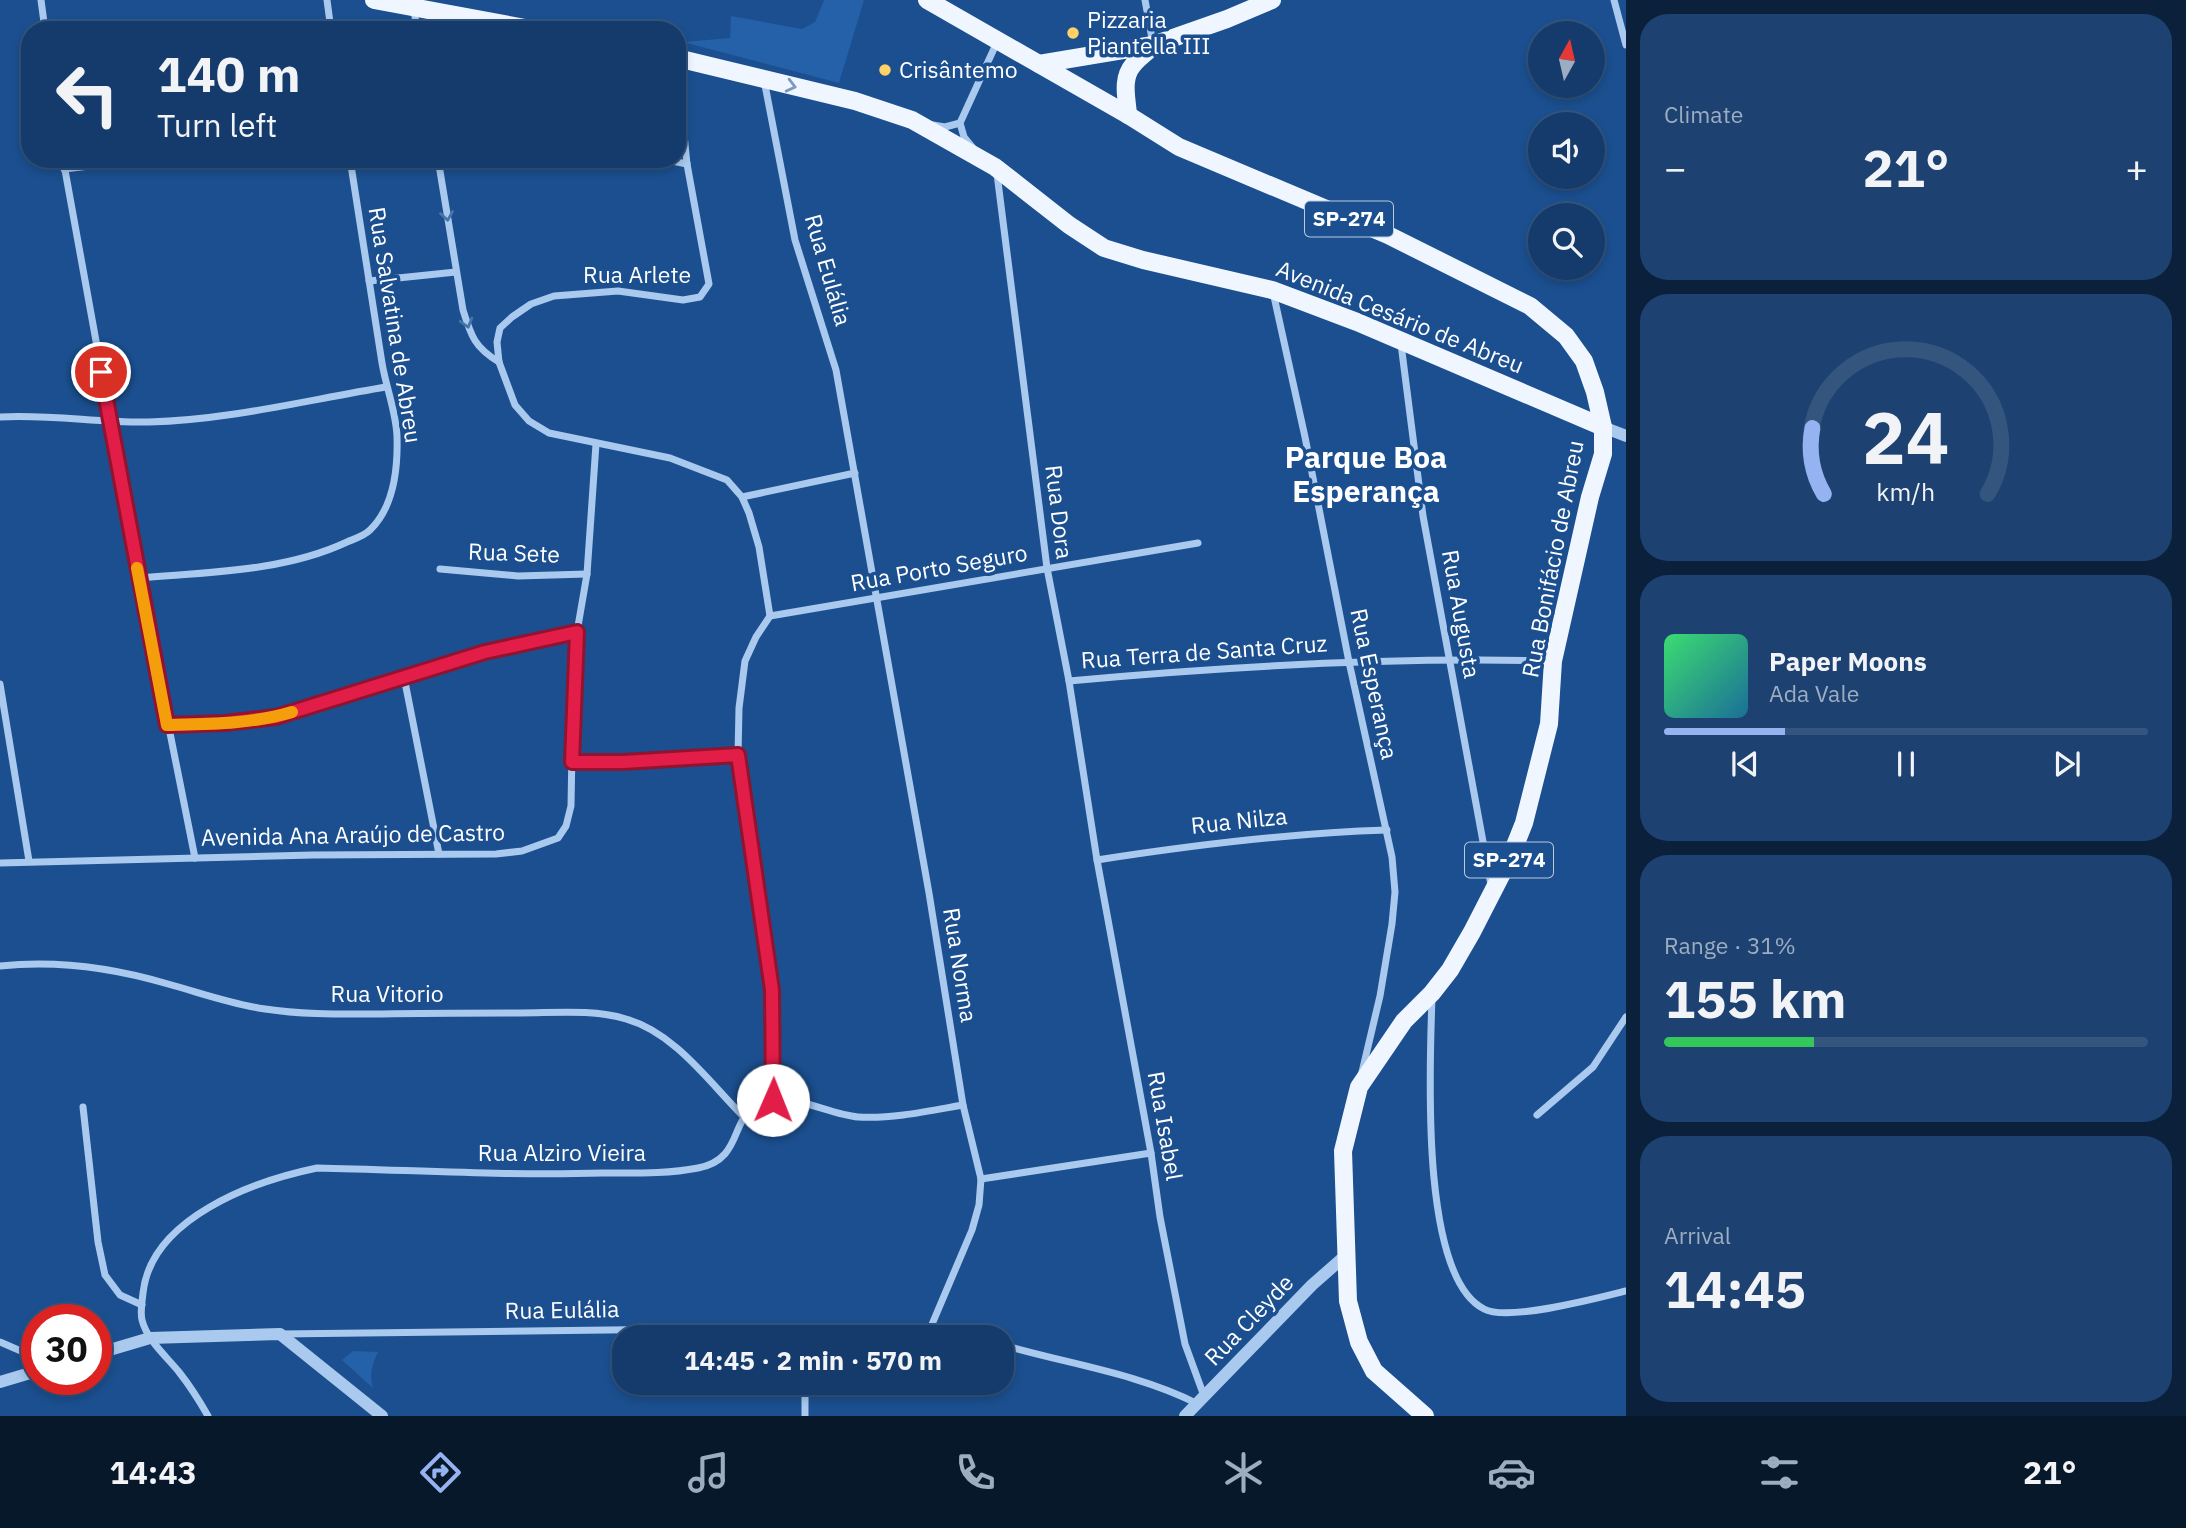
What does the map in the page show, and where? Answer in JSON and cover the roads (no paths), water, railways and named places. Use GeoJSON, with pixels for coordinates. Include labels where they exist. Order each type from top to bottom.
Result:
{"type":"FeatureCollection","features":[{"type":"Feature","properties":{"kind":"main road"},"geometry":{"type":"LineString","coordinates":[[374,0],[490,21]]}},
{"type":"Feature","properties":{"kind":"main road","name":"SP-274"},"geometry":{"type":"LineString","coordinates":[[927,0],[1039,64]]}},
{"type":"Feature","properties":{"kind":"main road"},"geometry":{"type":"LineString","coordinates":[[1039,64],[1153,46],[1272,0]]}},
{"type":"Feature","properties":{"kind":"main road"},"geometry":{"type":"LineString","coordinates":[[1128,115],[1125,93],[1129,73],[1132,65],[1153,46]]}},
{"type":"Feature","properties":{"kind":"main road","name":"Avenida Cesário de Abreu"},"geometry":{"type":"LineString","coordinates":[[686,60],[855,101],[922,124],[995,167],[1069,225],[1104,248],[1143,260],[1272,290],[1401,341],[1603,427]]}},
{"type":"Feature","properties":{"kind":"main road","name":"Rua Bonifácio de Abreu"},"geometry":{"type":"LineString","coordinates":[[1039,64],[1180,147],[1388,235],[1530,306],[1566,336],[1584,361],[1595,392],[1603,427],[1603,454],[1553,661],[1549,724],[1536,781],[1510,858],[1472,932],[1450,970],[1404,1021],[1359,1087],[1343,1151],[1345,1256]]}},
{"type":"Feature","properties":{"kind":"main road","name":"SP-274"},"geometry":{"type":"LineString","coordinates":[[1345,1256],[1348,1301],[1359,1342],[1374,1371],[1425,1416]]}},
{"type":"Feature","properties":{"kind":"street"},"geometry":{"type":"LineString","coordinates":[[41,0],[44,21]]}},
{"type":"Feature","properties":{"kind":"street"},"geometry":{"type":"LineString","coordinates":[[327,0],[330,21]]}},
{"type":"Feature","properties":{"kind":"street"},"geometry":{"type":"LineString","coordinates":[[1145,0],[1153,46]]}},
{"type":"Feature","properties":{"kind":"street"},"geometry":{"type":"LineString","coordinates":[[1614,0],[1626,45]]}},
{"type":"Feature","properties":{"kind":"street"},"geometry":{"type":"LineString","coordinates":[[413,6],[416,21]]}},
{"type":"Feature","properties":{"kind":"street"},"geometry":{"type":"LineString","coordinates":[[980,157],[964,137],[960,123],[997,41]]}},
{"type":"Feature","properties":{"kind":"street","name":"Rua Eulália"},"geometry":{"type":"LineString","coordinates":[[763,79],[795,240],[836,370],[876,600]]}},
{"type":"Feature","properties":{"kind":"street"},"geometry":{"type":"LineString","coordinates":[[922,124],[945,127],[960,123]]}},
{"type":"Feature","properties":{"kind":"street","name":"Rua Arlete"},"geometry":{"type":"LineString","coordinates":[[686,154],[709,284],[700,297],[684,300],[618,291],[554,296],[531,304],[500,328],[499,362],[515,405],[529,421],[549,433],[670,458],[727,480],[742,497]]}},
{"type":"Feature","properties":{"kind":"street","name":"Rua Dora"},"geometry":{"type":"LineString","coordinates":[[995,167],[1000,183],[1047,568],[1069,681],[1097,860]]}},
{"type":"Feature","properties":{"kind":"street"},"geometry":{"type":"LineString","coordinates":[[72,168],[64,169],[139,578],[195,858]]}},
{"type":"Feature","properties":{"kind":"street","name":"Rua Salvatina de Abreu"},"geometry":{"type":"LineString","coordinates":[[139,578],[253,567],[302,558],[339,546],[369,532],[385,510],[393,487],[397,434],[386,387],[351,168]]}},
{"type":"Feature","properties":{"kind":"street"},"geometry":{"type":"LineString","coordinates":[[439,168],[456,272],[470,334],[482,352],[499,362]]}},
{"type":"Feature","properties":{"kind":"street"},"geometry":{"type":"LineString","coordinates":[[369,281],[456,272]]}},
{"type":"Feature","properties":{"kind":"street","name":"Rua Esperança"},"geometry":{"type":"LineString","coordinates":[[1272,290],[1305,437],[1349,662],[1387,830],[1395,892],[1380,996],[1359,1087]]}},
{"type":"Feature","properties":{"kind":"street","name":"Rua Augusta"},"geometry":{"type":"LineString","coordinates":[[1401,341],[1423,516],[1492,892]]}},
{"type":"Feature","properties":{"kind":"street"},"geometry":{"type":"LineString","coordinates":[[0,417],[111,422],[176,421],[223,416],[386,387]]}},
{"type":"Feature","properties":{"kind":"street"},"geometry":{"type":"LineString","coordinates":[[1603,427],[1626,436]]}},
{"type":"Feature","properties":{"kind":"street","name":"Avenida Ana Araújo de Castro"},"geometry":{"type":"LineString","coordinates":[[0,863],[496,854],[522,851],[558,838],[566,826],[571,806],[577,632],[587,574],[596,444]]}},
{"type":"Feature","properties":{"kind":"street"},"geometry":{"type":"LineString","coordinates":[[773,1100],[772,990],[738,755],[739,708],[745,661],[770,616],[759,547],[750,513],[742,497],[855,473]]}},
{"type":"Feature","properties":{"kind":"street","name":"Rua Porto Seguro"},"geometry":{"type":"LineString","coordinates":[[770,616],[876,600],[1198,542]]}},
{"type":"Feature","properties":{"kind":"street","name":"Rua Sete"},"geometry":{"type":"LineString","coordinates":[[440,569],[518,576],[587,574]]}},
{"type":"Feature","properties":{"kind":"street","name":"Rua Norma"},"geometry":{"type":"LineString","coordinates":[[876,600],[964,1105],[981,1179],[979,1205],[972,1230],[932,1325]]}},
{"type":"Feature","properties":{"kind":"street"},"geometry":{"type":"LineString","coordinates":[[167,725],[225,723],[276,717],[485,652],[577,632]]}},
{"type":"Feature","properties":{"kind":"street","name":"Rua Terra de Santa Cruz"},"geometry":{"type":"LineString","coordinates":[[1069,681],[1219,668],[1349,662],[1450,659],[1553,661]]}},
{"type":"Feature","properties":{"kind":"street"},"geometry":{"type":"LineString","coordinates":[[404,677],[439,854]]}},
{"type":"Feature","properties":{"kind":"street"},"geometry":{"type":"LineString","coordinates":[[0,684],[29,861]]}},
{"type":"Feature","properties":{"kind":"street"},"geometry":{"type":"LineString","coordinates":[[572,762],[623,762],[738,755]]}},
{"type":"Feature","properties":{"kind":"street","name":"Rua Nilza"},"geometry":{"type":"LineString","coordinates":[[1097,860],[1272,836],[1387,830]]}},
{"type":"Feature","properties":{"kind":"street","name":"Rua Isabel"},"geometry":{"type":"LineString","coordinates":[[1097,860],[1151,1153],[1160,1217],[1185,1345],[1201,1400]]}},
{"type":"Feature","properties":{"kind":"street","name":"Rua Vitorio"},"geometry":{"type":"LineString","coordinates":[[0,966],[84,966],[167,983],[215,1000],[303,1013],[572,1013],[627,1019],[654,1032],[680,1051],[743,1116]]}},
{"type":"Feature","properties":{"kind":"street"},"geometry":{"type":"LineString","coordinates":[[1432,993],[1430,1120],[1433,1165],[1453,1274],[1465,1296],[1486,1311],[1516,1312],[1558,1307],[1626,1291]]}},
{"type":"Feature","properties":{"kind":"street"},"geometry":{"type":"LineString","coordinates":[[1537,1115],[1593,1066],[1626,1017]]}},
{"type":"Feature","properties":{"kind":"street"},"geometry":{"type":"LineString","coordinates":[[743,1116],[757,1105],[773,1100],[801,1103],[858,1117],[915,1113],[964,1105]]}},
{"type":"Feature","properties":{"kind":"street"},"geometry":{"type":"LineString","coordinates":[[83,1107],[98,1242],[105,1275],[120,1295],[142,1305],[142,1319],[150,1338],[197,1397],[208,1416]]}},
{"type":"Feature","properties":{"kind":"street","name":"Rua Alziro Vieira"},"geometry":{"type":"LineString","coordinates":[[142,1305],[150,1263],[161,1246],[178,1230],[208,1209],[282,1175],[317,1168],[575,1174],[673,1172],[718,1162],[729,1151],[743,1116]]}},
{"type":"Feature","properties":{"kind":"street"},"geometry":{"type":"LineString","coordinates":[[981,1179],[1151,1153]]}},
{"type":"Feature","properties":{"kind":"street","name":"Rua Cleyde"},"geometry":{"type":"LineString","coordinates":[[1185,1416],[1311,1285],[1345,1256]]}},
{"type":"Feature","properties":{"kind":"street","name":"Rua Eulália"},"geometry":{"type":"LineString","coordinates":[[112,1349],[150,1338],[612,1330]]}},
{"type":"Feature","properties":{"kind":"street"},"geometry":{"type":"LineString","coordinates":[[280,1334],[382,1416]]}},
{"type":"Feature","properties":{"kind":"street"},"geometry":{"type":"LineString","coordinates":[[0,1342],[21,1351]]}},
{"type":"Feature","properties":{"kind":"street"},"geometry":{"type":"LineString","coordinates":[[1014,1348],[1136,1379],[1201,1400]]}},
{"type":"Feature","properties":{"kind":"street"},"geometry":{"type":"LineString","coordinates":[[0,1382],[21,1376]]}},
{"type":"Feature","properties":{"kind":"street"},"geometry":{"type":"LineString","coordinates":[[805,1395],[805,1416]]}},
{"type":"Feature","properties":{"kind":"place","name":"Pizzaria Piantella III"},"geometry":{"type":"Point","coordinates":[1073,33]}},
{"type":"Feature","properties":{"kind":"place","name":"Crisântemo"},"geometry":{"type":"Point","coordinates":[885,70]}},
{"type":"Feature","properties":{"kind":"district","name":"Parque Boa Esperança"},"geometry":{"type":"Point","coordinates":[1366,475]}}]}
